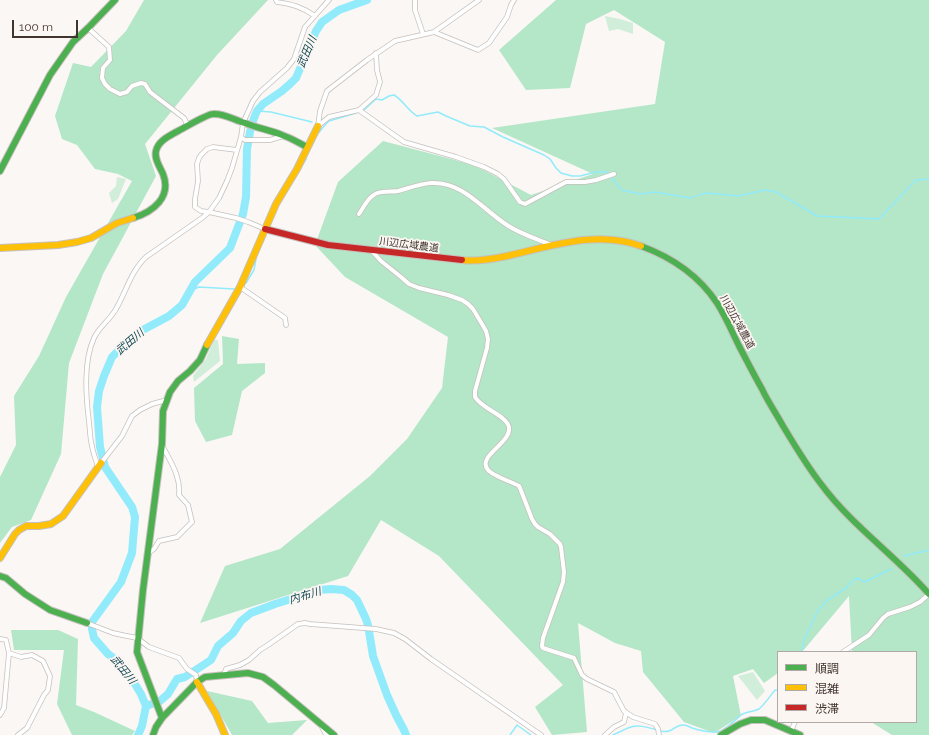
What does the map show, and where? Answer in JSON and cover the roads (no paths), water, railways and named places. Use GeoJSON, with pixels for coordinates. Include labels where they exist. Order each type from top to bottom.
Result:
{"type":"FeatureCollection","features":[{"type":"Feature","properties":{"kind":"street"},"geometry":{"type":"LineString","coordinates":[[0,172],[50,75],[73,42],[115,0]]}},
{"type":"Feature","properties":{"kind":"street"},"geometry":{"type":"LineString","coordinates":[[276,0],[277,2],[300,7],[315,16]]}},
{"type":"Feature","properties":{"kind":"street"},"geometry":{"type":"LineString","coordinates":[[100,465],[92,446],[86,397],[86,376],[90,347],[96,333],[113,315],[134,270],[140,262],[209,212],[219,198],[243,138],[245,124],[253,101],[260,92],[288,68],[294,59],[305,27],[329,0]]}},
{"type":"Feature","properties":{"kind":"street"},"geometry":{"type":"LineString","coordinates":[[415,0],[415,10],[423,34]]}},
{"type":"Feature","properties":{"kind":"street"},"geometry":{"type":"LineString","coordinates":[[161,716],[137,652],[162,444],[163,411],[170,392],[178,381],[200,360],[210,339],[240,287],[276,204],[301,163],[307,147],[318,126],[320,111],[327,91],[394,41],[434,32],[479,0]]}},
{"type":"Feature","properties":{"kind":"street"},"geometry":{"type":"LineString","coordinates":[[434,32],[478,50],[489,43],[507,17],[514,0]]}},
{"type":"Feature","properties":{"kind":"street"},"geometry":{"type":"LineString","coordinates":[[88,28],[108,47],[110,60],[103,68],[102,78],[110,89],[120,94],[127,92],[132,86],[141,83],[145,84],[150,92],[184,118],[188,126]]}},
{"type":"Feature","properties":{"kind":"street"},"geometry":{"type":"LineString","coordinates":[[318,126],[329,118],[359,110],[376,95],[380,82],[377,70],[376,53]]}},
{"type":"Feature","properties":{"kind":"street"},"geometry":{"type":"LineString","coordinates":[[359,110],[404,142],[456,156],[498,174],[504,178],[520,202],[526,204],[566,182],[585,182],[614,174]]}},
{"type":"Feature","properties":{"kind":"street"},"geometry":{"type":"LineString","coordinates":[[0,248],[64,245],[82,241],[117,223],[135,218],[148,212],[158,204],[165,187],[163,175],[155,155],[156,149],[160,142],[206,116],[215,114],[229,117],[245,124],[283,135],[307,147]]}},
{"type":"Feature","properties":{"kind":"street"},"geometry":{"type":"LineString","coordinates":[[243,138],[270,140],[283,135]]}},
{"type":"Feature","properties":{"kind":"street"},"geometry":{"type":"LineString","coordinates":[[237,150],[210,147],[199,158],[197,164],[198,181],[195,205],[196,208],[201,211],[236,218],[265,229]]}},
{"type":"Feature","properties":{"kind":"street"},"geometry":{"type":"LineString","coordinates":[[359,214],[370,197],[374,194],[400,190],[423,184],[442,183],[462,191],[507,226],[552,245]]}},
{"type":"Feature","properties":{"kind":"street","name":"川辺広域農道"},"geometry":{"type":"LineString","coordinates":[[265,229],[328,245],[467,261],[478,261],[552,245],[600,238],[625,241],[655,251],[670,259],[694,276],[711,295],[722,312],[770,404],[822,485],[864,532],[919,582],[929,594]]}},
{"type":"Feature","properties":{"kind":"street"},"geometry":{"type":"LineString","coordinates":[[371,250],[381,261],[410,284],[419,288],[448,295],[468,304],[473,309],[482,324],[486,331],[488,343],[475,391],[475,397],[485,407],[504,419],[508,424],[509,430],[508,435],[486,460],[486,465],[489,471],[519,486],[535,524],[550,534],[561,547],[564,572],[563,582],[543,638],[542,646],[543,648],[574,658],[582,676],[614,692],[622,709],[633,717],[655,724],[659,735]]}},
{"type":"Feature","properties":{"kind":"street"},"geometry":{"type":"LineString","coordinates":[[240,287],[285,318],[286,326]]}},
{"type":"Feature","properties":{"kind":"street"},"geometry":{"type":"LineString","coordinates":[[0,558],[19,530],[26,526],[51,524],[63,516],[122,436],[132,416],[152,404],[167,400]]}},
{"type":"Feature","properties":{"kind":"street"},"geometry":{"type":"LineString","coordinates":[[148,552],[160,541],[177,537],[192,522],[188,505],[179,495],[180,487],[177,474],[162,444]]}},
{"type":"Feature","properties":{"kind":"street"},"geometry":{"type":"LineString","coordinates":[[0,576],[6,578],[25,594],[50,610],[107,631],[138,638],[149,648],[179,658],[187,669],[196,675],[197,682],[206,694],[225,735]]}},
{"type":"Feature","properties":{"kind":"street"},"geometry":{"type":"LineString","coordinates":[[844,651],[869,635],[888,614],[910,607],[920,602],[929,594]]}},
{"type":"Feature","properties":{"kind":"street"},"geometry":{"type":"LineString","coordinates":[[224,675],[226,669],[240,665],[249,660],[260,650],[298,624],[305,623],[376,629],[394,633],[406,639],[431,659],[541,735]]}},
{"type":"Feature","properties":{"kind":"street"},"geometry":{"type":"LineString","coordinates":[[0,639],[6,640],[9,653],[4,708],[0,714]]}},
{"type":"Feature","properties":{"kind":"street"},"geometry":{"type":"LineString","coordinates":[[9,653],[21,657],[32,655],[43,661],[50,676],[48,690],[27,728],[18,735]]}},
{"type":"Feature","properties":{"kind":"street"},"geometry":{"type":"LineString","coordinates":[[153,735],[161,716],[197,682],[206,677],[248,673],[262,676],[334,735]]}},
{"type":"Feature","properties":{"kind":"street"},"geometry":{"type":"LineString","coordinates":[[605,735],[614,727],[624,722],[626,712]]}},
{"type":"Feature","properties":{"kind":"street"},"geometry":{"type":"LineString","coordinates":[[722,735],[740,724],[751,720],[765,720],[800,735]]}},
{"type":"Feature","properties":{"kind":"street"},"geometry":{"type":"LineString","coordinates":[[791,731],[795,723]]}},
{"type":"Feature","properties":{"kind":"street"},"geometry":{"type":"LineString","coordinates":[[321,725],[327,735]]}},
{"type":"Feature","properties":{"kind":"waterway","name":"武田川"},"geometry":{"type":"LineString","coordinates":[[138,735],[142,726],[146,706],[141,694],[120,663],[108,654],[94,638],[92,629],[92,622],[121,582],[132,553],[135,517],[132,507],[105,467],[100,447],[97,407],[99,391],[112,357],[139,332],[169,316],[182,305],[195,282],[230,248],[243,214],[246,197],[247,149],[250,132],[257,111],[263,104],[282,91],[296,78],[316,31],[322,22],[339,10],[367,0]]}},
{"type":"Feature","properties":{"kind":"waterway"},"geometry":{"type":"LineString","coordinates":[[364,110],[376,99],[382,100],[394,95],[417,116],[438,112],[470,126],[484,127],[544,155],[550,159],[561,173],[572,176],[580,176],[596,172],[607,172],[609,174]]}},
{"type":"Feature","properties":{"kind":"waterway"},"geometry":{"type":"LineString","coordinates":[[257,111],[271,112],[312,122]]}},
{"type":"Feature","properties":{"kind":"waterway"},"geometry":{"type":"LineString","coordinates":[[316,136],[329,121],[356,113]]}},
{"type":"Feature","properties":{"kind":"waterway"},"geometry":{"type":"LineString","coordinates":[[300,169],[306,159]]}},
{"type":"Feature","properties":{"kind":"waterway"},"geometry":{"type":"LineString","coordinates":[[611,177],[622,190],[640,194],[655,192],[690,198],[696,196]]}},
{"type":"Feature","properties":{"kind":"waterway"},"geometry":{"type":"LineString","coordinates":[[699,195],[708,193],[738,196],[765,190],[776,192],[817,216],[879,219],[916,180],[929,179]]}},
{"type":"Feature","properties":{"kind":"waterway"},"geometry":{"type":"LineString","coordinates":[[246,283],[254,270],[256,259]]}},
{"type":"Feature","properties":{"kind":"waterway"},"geometry":{"type":"LineString","coordinates":[[190,291],[199,287],[234,289]]}},
{"type":"Feature","properties":{"kind":"waterway"},"geometry":{"type":"LineString","coordinates":[[904,556],[929,550]]}},
{"type":"Feature","properties":{"kind":"waterway"},"geometry":{"type":"LineString","coordinates":[[802,651],[804,640],[817,612],[826,601],[846,588],[853,580],[857,578],[865,582],[891,569]]}},
{"type":"Feature","properties":{"kind":"waterway","name":"内布川"},"geometry":{"type":"LineString","coordinates":[[146,706],[160,701],[168,694],[177,679],[185,677],[211,660],[218,646],[233,633],[241,621],[251,613],[320,590],[344,590],[357,600],[366,619],[373,656],[387,695],[406,735]]}},
{"type":"Feature","properties":{"kind":"waterway"},"geometry":{"type":"LineString","coordinates":[[660,731],[668,731],[680,725],[687,725],[704,731],[719,731],[726,728],[743,714],[759,709],[775,690],[777,690]]}},
{"type":"Feature","properties":{"kind":"waterway"},"geometry":{"type":"LineString","coordinates":[[510,735],[517,725],[531,735]]}},
{"type":"Feature","properties":{"kind":"waterway"},"geometry":{"type":"LineString","coordinates":[[613,735],[635,726],[657,730]]}}]}
